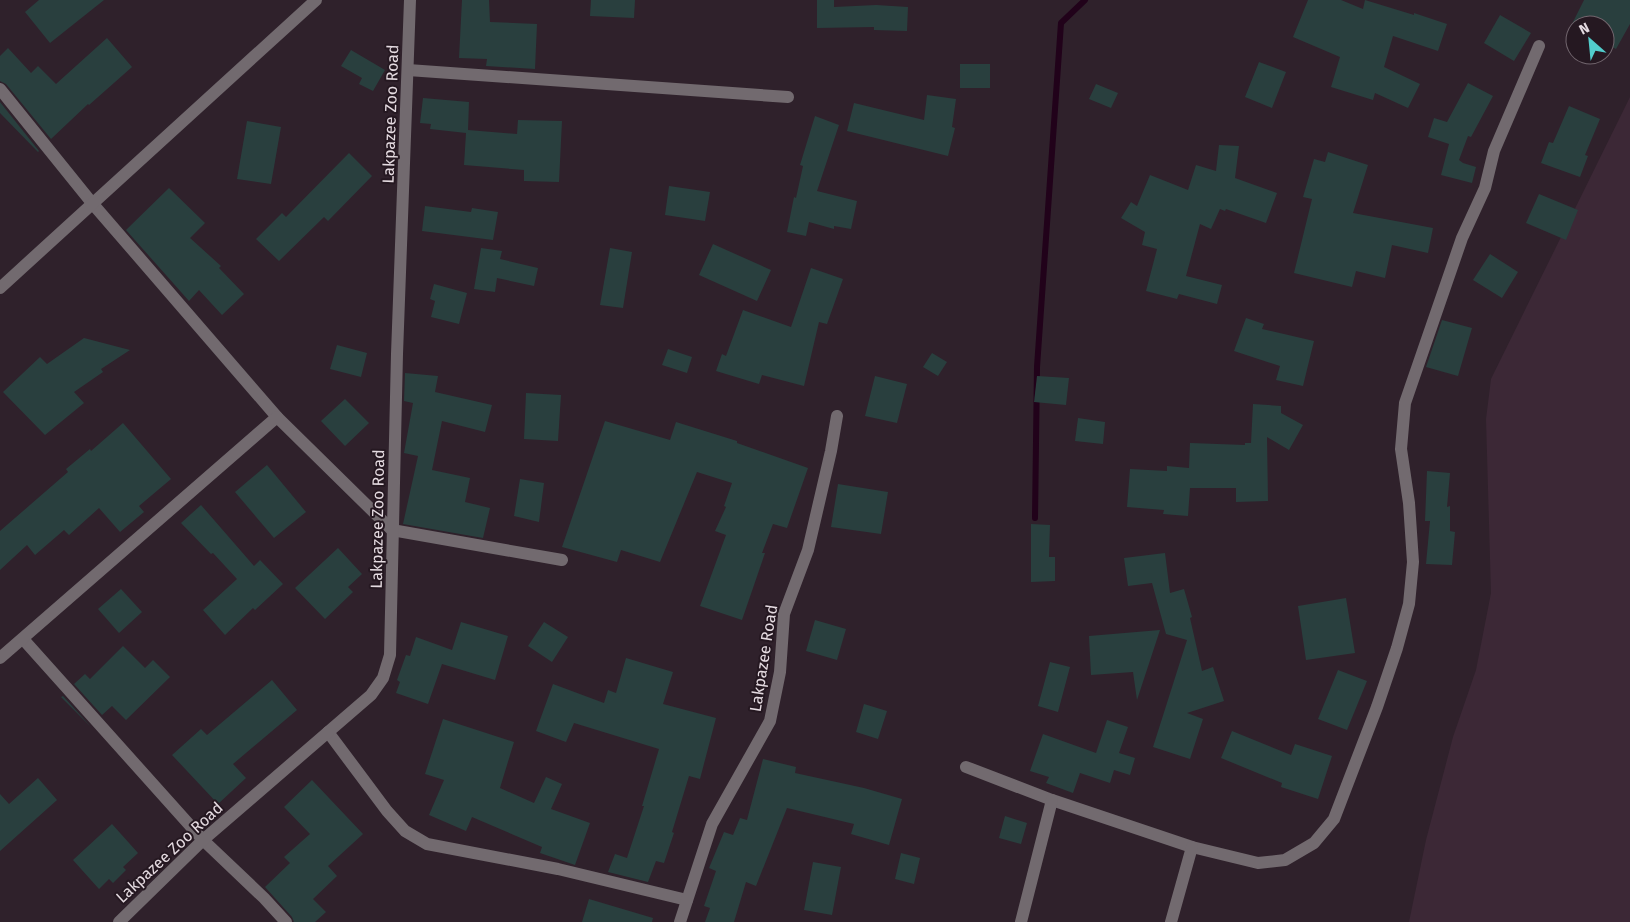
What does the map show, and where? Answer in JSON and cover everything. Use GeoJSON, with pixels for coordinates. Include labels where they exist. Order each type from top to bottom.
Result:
{"type":"FeatureCollection","features":[{"type":"Feature","properties":{"kind":"street"},"geometry":{"type":"LineString","coordinates":[[0,288],[316,0]]}},
{"type":"Feature","properties":{"kind":"street","name":"Lakpazee Zoo Road"},"geometry":{"type":"LineString","coordinates":[[119,922],[203,840],[371,695],[383,678],[390,655],[392,530],[410,0]]}},
{"type":"Feature","properties":{"kind":"street"},"geometry":{"type":"LineString","coordinates":[[966,767],[1052,800],[1192,846],[1258,862],[1285,860],[1314,843],[1334,819],[1378,706],[1409,604],[1413,562],[1409,503],[1401,449],[1406,403],[1462,238],[1486,188],[1494,151],[1539,46]]}},
{"type":"Feature","properties":{"kind":"street"},"geometry":{"type":"LineString","coordinates":[[408,70],[788,97]]}},
{"type":"Feature","properties":{"kind":"street"},"geometry":{"type":"LineString","coordinates":[[0,89],[92,203],[277,417],[392,530],[562,560]]}},
{"type":"Feature","properties":{"kind":"street","name":"Lakpazee Road"},"geometry":{"type":"LineString","coordinates":[[680,922],[712,824],[748,763],[770,720],[780,672],[784,614],[808,550],[837,416]]}},
{"type":"Feature","properties":{"kind":"street"},"geometry":{"type":"LineString","coordinates":[[0,658],[277,417]]}},
{"type":"Feature","properties":{"kind":"street"},"geometry":{"type":"LineString","coordinates":[[23,638],[203,840],[264,898],[286,922]]}},
{"type":"Feature","properties":{"kind":"street"},"geometry":{"type":"LineString","coordinates":[[328,732],[387,811],[405,831],[427,844],[558,869],[687,900]]}},
{"type":"Feature","properties":{"kind":"street"},"geometry":{"type":"LineString","coordinates":[[1020,922],[1052,800]]}},
{"type":"Feature","properties":{"kind":"street"},"geometry":{"type":"LineString","coordinates":[[1171,922],[1192,846]]}},
{"type":"Feature","properties":{"kind":"shaded area"},"geometry":{"type":"Polygon","coordinates":[[[1630,97],[1630,922],[1409,922],[1426,840],[1453,737],[1476,670],[1491,593],[1486,419],[1491,379],[1630,97]]]}},
{"type":"Feature","properties":{"kind":"building"},"geometry":{"type":"Polygon","coordinates":[[[39,0],[104,0],[50,43],[25,12],[39,0]]]}},
{"type":"Feature","properties":{"kind":"building"},"geometry":{"type":"Polygon","coordinates":[[[462,0],[489,0],[490,22],[537,24],[535,69],[486,66],[487,59],[459,58],[462,0]]]}},
{"type":"Feature","properties":{"kind":"building"},"geometry":{"type":"Polygon","coordinates":[[[591,0],[635,0],[634,18],[590,16],[591,0]]]}},
{"type":"Feature","properties":{"kind":"building"},"geometry":{"type":"Polygon","coordinates":[[[817,0],[834,0],[834,7],[876,5],[908,7],[907,31],[874,30],[874,27],[817,28],[817,0]]]}},
{"type":"Feature","properties":{"kind":"building"},"geometry":{"type":"Polygon","coordinates":[[[1308,0],[1341,0],[1363,9],[1365,0],[1447,24],[1438,51],[1393,36],[1384,67],[1420,84],[1408,108],[1375,93],[1373,100],[1331,87],[1340,57],[1293,37],[1308,0]]]}},
{"type":"Feature","properties":{"kind":"building"},"geometry":{"type":"Polygon","coordinates":[[[1584,0],[1630,0],[1630,24],[1616,49],[1615,15],[1576,15],[1584,0]]]}},
{"type":"Feature","properties":{"kind":"building"},"geometry":{"type":"Polygon","coordinates":[[[1500,15],[1531,33],[1514,61],[1484,43],[1500,15]]]}},
{"type":"Feature","properties":{"kind":"building"},"geometry":{"type":"Polygon","coordinates":[[[107,38],[132,67],[88,104],[51,139],[6,84],[0,81],[0,56],[8,48],[31,73],[38,66],[56,84],[107,38]]]}},
{"type":"Feature","properties":{"kind":"building"},"geometry":{"type":"Polygon","coordinates":[[[351,50],[385,70],[373,91],[359,84],[362,78],[341,66],[351,50]]]}},
{"type":"Feature","properties":{"kind":"building"},"geometry":{"type":"Polygon","coordinates":[[[1259,62],[1286,72],[1272,108],[1245,97],[1259,62]]]}},
{"type":"Feature","properties":{"kind":"building"},"geometry":{"type":"Polygon","coordinates":[[[960,64],[990,64],[990,88],[960,88],[960,64]]]}},
{"type":"Feature","properties":{"kind":"building"},"geometry":{"type":"Polygon","coordinates":[[[1468,83],[1493,96],[1471,137],[1468,136],[1459,160],[1476,167],[1472,183],[1441,175],[1449,144],[1428,137],[1434,118],[1447,122],[1468,83]]]}},
{"type":"Feature","properties":{"kind":"building"},"geometry":{"type":"Polygon","coordinates":[[[1096,84],[1118,93],[1111,108],[1089,99],[1096,84]]]}},
{"type":"Feature","properties":{"kind":"building"},"geometry":{"type":"Polygon","coordinates":[[[927,95],[956,99],[952,127],[955,128],[948,156],[847,131],[854,103],[924,120],[927,95]]]}},
{"type":"Feature","properties":{"kind":"building"},"geometry":{"type":"Polygon","coordinates":[[[423,98],[469,102],[468,130],[517,134],[518,120],[562,121],[559,182],[524,181],[524,170],[464,165],[466,133],[430,129],[431,124],[420,123],[423,98]]]}},
{"type":"Feature","properties":{"kind":"building"},"geometry":{"type":"Polygon","coordinates":[[[0,102],[39,151],[38,152],[0,113],[0,102]]]}},
{"type":"Feature","properties":{"kind":"building"},"geometry":{"type":"Polygon","coordinates":[[[1569,106],[1600,119],[1585,155],[1588,156],[1580,177],[1541,163],[1549,142],[1553,143],[1569,106]]]}},
{"type":"Feature","properties":{"kind":"building"},"geometry":{"type":"Polygon","coordinates":[[[815,116],[839,125],[817,191],[857,201],[851,229],[834,226],[834,229],[809,222],[806,236],[787,232],[803,166],[800,165],[815,116]]]}},
{"type":"Feature","properties":{"kind":"building"},"geometry":{"type":"Polygon","coordinates":[[[247,121],[281,127],[271,184],[237,179],[247,121]]]}},
{"type":"Feature","properties":{"kind":"building"},"geometry":{"type":"Polygon","coordinates":[[[1219,145],[1239,146],[1235,178],[1277,193],[1266,223],[1226,209],[1225,211],[1220,209],[1211,229],[1200,224],[1186,276],[1222,285],[1217,304],[1179,294],[1177,299],[1146,291],[1157,249],[1142,245],[1145,232],[1121,218],[1131,202],[1137,206],[1150,175],[1188,190],[1196,165],[1216,171],[1219,145]]]}},
{"type":"Feature","properties":{"kind":"building"},"geometry":{"type":"Polygon","coordinates":[[[1328,152],[1368,165],[1353,213],[1433,228],[1428,253],[1392,245],[1385,278],[1356,271],[1352,287],[1294,273],[1312,199],[1303,197],[1314,159],[1325,162],[1328,152]]]}},
{"type":"Feature","properties":{"kind":"building"},"geometry":{"type":"Polygon","coordinates":[[[349,153],[372,176],[328,221],[324,217],[279,261],[256,239],[282,213],[286,217],[349,153]]]}},
{"type":"Feature","properties":{"kind":"building"},"geometry":{"type":"Polygon","coordinates":[[[669,186],[710,192],[705,221],[665,215],[669,186]]]}},
{"type":"Feature","properties":{"kind":"building"},"geometry":{"type":"Polygon","coordinates":[[[169,188],[205,223],[190,238],[221,266],[219,268],[244,294],[222,315],[199,290],[189,301],[126,230],[169,188]]]}},
{"type":"Feature","properties":{"kind":"building"},"geometry":{"type":"Polygon","coordinates":[[[1539,194],[1578,210],[1566,240],[1526,223],[1539,194]]]}},
{"type":"Feature","properties":{"kind":"building"},"geometry":{"type":"Polygon","coordinates":[[[425,206],[471,212],[472,208],[498,212],[493,240],[422,231],[425,206]]]}},
{"type":"Feature","properties":{"kind":"building"},"geometry":{"type":"Polygon","coordinates":[[[713,244],[771,270],[757,301],[699,275],[713,244]]]}},
{"type":"Feature","properties":{"kind":"building"},"geometry":{"type":"Polygon","coordinates":[[[481,248],[502,251],[500,259],[538,268],[534,286],[497,278],[495,292],[474,289],[481,248]]]}},
{"type":"Feature","properties":{"kind":"building"},"geometry":{"type":"Polygon","coordinates":[[[610,248],[632,252],[623,308],[600,305],[610,248]]]}},
{"type":"Feature","properties":{"kind":"building"},"geometry":{"type":"Polygon","coordinates":[[[1490,254],[1518,272],[1502,298],[1473,280],[1490,254]]]}},
{"type":"Feature","properties":{"kind":"building"},"geometry":{"type":"Polygon","coordinates":[[[811,268],[843,279],[827,324],[819,322],[804,386],[762,375],[759,384],[716,371],[722,354],[726,356],[743,310],[791,327],[811,268]]]}},
{"type":"Feature","properties":{"kind":"building"},"geometry":{"type":"Polygon","coordinates":[[[434,284],[467,293],[459,324],[431,317],[435,301],[430,299],[434,284]]]}},
{"type":"Feature","properties":{"kind":"building"},"geometry":{"type":"Polygon","coordinates":[[[1246,318],[1264,324],[1262,329],[1314,341],[1303,386],[1276,380],[1280,366],[1234,351],[1246,318]]]}},
{"type":"Feature","properties":{"kind":"building"},"geometry":{"type":"Polygon","coordinates":[[[1442,320],[1472,328],[1458,376],[1426,367],[1442,320]]]}},
{"type":"Feature","properties":{"kind":"building"},"geometry":{"type":"Polygon","coordinates":[[[84,338],[130,350],[101,369],[103,372],[74,392],[84,403],[45,435],[3,392],[40,357],[47,364],[84,338]]]}},
{"type":"Feature","properties":{"kind":"building"},"geometry":{"type":"Polygon","coordinates":[[[337,345],[367,353],[361,377],[330,369],[337,345]]]}},
{"type":"Feature","properties":{"kind":"building"},"geometry":{"type":"Polygon","coordinates":[[[668,349],[692,357],[687,373],[662,365],[668,349]]]}},
{"type":"Feature","properties":{"kind":"building"},"geometry":{"type":"Polygon","coordinates":[[[932,353],[947,362],[938,376],[923,367],[932,353]]]}},
{"type":"Feature","properties":{"kind":"building"},"geometry":{"type":"Polygon","coordinates":[[[405,373],[438,376],[435,392],[492,405],[485,432],[442,421],[432,470],[470,478],[465,502],[490,508],[483,538],[403,524],[418,456],[404,453],[413,403],[404,401],[405,373]]]}},
{"type":"Feature","properties":{"kind":"building"},"geometry":{"type":"Polygon","coordinates":[[[875,376],[907,384],[897,423],[865,416],[875,376]]]}},
{"type":"Feature","properties":{"kind":"building"},"geometry":{"type":"Polygon","coordinates":[[[1037,376],[1069,378],[1066,405],[1034,402],[1037,376]]]}},
{"type":"Feature","properties":{"kind":"building"},"geometry":{"type":"Polygon","coordinates":[[[526,393],[561,395],[558,441],[524,439],[526,393]]]}},
{"type":"Feature","properties":{"kind":"building"},"geometry":{"type":"Polygon","coordinates":[[[345,399],[369,423],[345,446],[321,421],[345,399]]]}},
{"type":"Feature","properties":{"kind":"building"},"geometry":{"type":"Polygon","coordinates":[[[1253,404],[1281,406],[1281,413],[1303,425],[1289,450],[1267,437],[1268,501],[1236,502],[1236,488],[1190,488],[1188,516],[1163,514],[1164,510],[1127,507],[1130,469],[1167,471],[1167,466],[1189,468],[1190,443],[1245,445],[1245,443],[1251,443],[1253,404]]]}},
{"type":"Feature","properties":{"kind":"building"},"geometry":{"type":"Polygon","coordinates":[[[1078,418],[1105,422],[1103,444],[1075,441],[1078,418]]]}},
{"type":"Feature","properties":{"kind":"building"},"geometry":{"type":"Polygon","coordinates":[[[605,421],[670,440],[676,422],[737,441],[737,443],[808,468],[787,528],[773,524],[762,553],[765,553],[742,620],[700,606],[726,535],[715,531],[726,507],[724,506],[732,483],[697,472],[660,562],[621,550],[617,562],[562,547],[605,421]]]}},
{"type":"Feature","properties":{"kind":"building"},"geometry":{"type":"Polygon","coordinates":[[[123,423],[171,479],[139,506],[144,512],[120,532],[99,508],[69,535],[64,530],[35,555],[27,545],[0,570],[0,531],[68,472],[66,469],[90,449],[91,451],[123,423]]]}},
{"type":"Feature","properties":{"kind":"building"},"geometry":{"type":"Polygon","coordinates":[[[267,465],[306,512],[274,538],[235,492],[267,465]]]}},
{"type":"Feature","properties":{"kind":"building"},"geometry":{"type":"Polygon","coordinates":[[[1427,471],[1450,473],[1447,507],[1450,506],[1450,531],[1455,532],[1452,565],[1426,564],[1430,521],[1425,521],[1427,471]]]}},
{"type":"Feature","properties":{"kind":"building"},"geometry":{"type":"Polygon","coordinates":[[[520,479],[544,483],[539,522],[514,516],[520,479]]]}},
{"type":"Feature","properties":{"kind":"building"},"geometry":{"type":"Polygon","coordinates":[[[838,484],[888,492],[881,534],[831,527],[838,484]]]}},
{"type":"Feature","properties":{"kind":"building"},"geometry":{"type":"Polygon","coordinates":[[[201,505],[254,566],[260,560],[283,584],[255,610],[253,608],[225,635],[203,610],[237,579],[181,523],[201,505]]]}},
{"type":"Feature","properties":{"kind":"building"},"geometry":{"type":"Polygon","coordinates":[[[1031,524],[1050,525],[1049,557],[1055,557],[1055,581],[1031,582],[1031,524]]]}},
{"type":"Feature","properties":{"kind":"building"},"geometry":{"type":"Polygon","coordinates":[[[338,548],[362,574],[348,587],[353,592],[325,619],[295,588],[338,548]]]}},
{"type":"Feature","properties":{"kind":"building"},"geometry":{"type":"Polygon","coordinates":[[[1165,553],[1170,593],[1184,589],[1192,617],[1190,618],[1202,671],[1213,667],[1224,701],[1187,713],[1203,719],[1190,759],[1153,747],[1187,640],[1166,634],[1152,583],[1128,586],[1124,558],[1165,553]]]}},
{"type":"Feature","properties":{"kind":"building"},"geometry":{"type":"Polygon","coordinates":[[[121,589],[142,612],[119,633],[98,609],[121,589]]]}},
{"type":"Feature","properties":{"kind":"building"},"geometry":{"type":"Polygon","coordinates":[[[1346,598],[1355,653],[1306,660],[1298,606],[1346,598]]]}},
{"type":"Feature","properties":{"kind":"building"},"geometry":{"type":"Polygon","coordinates":[[[815,620],[846,629],[837,660],[806,651],[815,620]]]}},
{"type":"Feature","properties":{"kind":"building"},"geometry":{"type":"Polygon","coordinates":[[[461,622],[508,636],[495,680],[442,664],[428,704],[396,693],[400,682],[397,680],[406,655],[410,656],[416,637],[452,650],[461,622]]]}},
{"type":"Feature","properties":{"kind":"building"},"geometry":{"type":"Polygon","coordinates":[[[544,622],[568,637],[552,662],[528,646],[544,622]]]}},
{"type":"Feature","properties":{"kind":"building"},"geometry":{"type":"Polygon","coordinates":[[[1160,630],[1137,700],[1133,672],[1091,675],[1089,636],[1160,630]]]}},
{"type":"Feature","properties":{"kind":"building"},"geometry":{"type":"Polygon","coordinates":[[[123,646],[145,668],[153,660],[170,677],[126,720],[112,706],[102,715],[74,684],[85,674],[90,679],[123,646]]]}},
{"type":"Feature","properties":{"kind":"building"},"geometry":{"type":"Polygon","coordinates":[[[626,658],[673,672],[663,704],[716,718],[700,779],[689,776],[664,863],[656,861],[648,882],[608,872],[615,854],[627,858],[644,806],[642,806],[659,749],[574,723],[566,742],[536,731],[553,684],[604,703],[608,690],[616,693],[626,658]]]}},
{"type":"Feature","properties":{"kind":"building"},"geometry":{"type":"Polygon","coordinates":[[[1050,662],[1070,667],[1058,712],[1038,706],[1050,662]]]}},
{"type":"Feature","properties":{"kind":"building"},"geometry":{"type":"Polygon","coordinates":[[[1338,670],[1367,681],[1347,730],[1318,719],[1338,670]]]}},
{"type":"Feature","properties":{"kind":"building"},"geometry":{"type":"Polygon","coordinates":[[[272,680],[297,710],[233,764],[246,778],[218,804],[172,755],[201,729],[207,735],[272,680]]]}},
{"type":"Feature","properties":{"kind":"building"},"geometry":{"type":"Polygon","coordinates":[[[63,696],[91,727],[61,697],[63,696]]]}},
{"type":"Feature","properties":{"kind":"building"},"geometry":{"type":"Polygon","coordinates":[[[864,704],[887,711],[878,739],[856,732],[864,704]]]}},
{"type":"Feature","properties":{"kind":"building"},"geometry":{"type":"Polygon","coordinates":[[[443,719],[514,742],[500,788],[534,803],[546,777],[562,784],[551,809],[590,823],[575,865],[540,853],[542,847],[472,817],[466,831],[429,815],[444,780],[425,774],[443,719]]]}},
{"type":"Feature","properties":{"kind":"building"},"geometry":{"type":"Polygon","coordinates":[[[1107,720],[1128,727],[1119,753],[1135,758],[1130,775],[1114,770],[1110,783],[1080,773],[1073,793],[1046,783],[1049,777],[1030,771],[1043,734],[1096,753],[1107,720]]]}},
{"type":"Feature","properties":{"kind":"building"},"geometry":{"type":"Polygon","coordinates":[[[1232,731],[1291,755],[1295,744],[1332,756],[1318,799],[1281,787],[1282,783],[1221,758],[1232,731]]]}},
{"type":"Feature","properties":{"kind":"building"},"geometry":{"type":"Polygon","coordinates":[[[763,759],[796,767],[795,773],[864,788],[902,799],[889,845],[851,834],[854,824],[787,808],[756,886],[746,882],[734,922],[705,922],[710,908],[704,906],[716,871],[709,868],[724,832],[733,835],[740,818],[747,820],[763,759]]]}},
{"type":"Feature","properties":{"kind":"building"},"geometry":{"type":"Polygon","coordinates":[[[38,778],[57,800],[0,851],[0,794],[9,804],[38,778]]]}},
{"type":"Feature","properties":{"kind":"building"},"geometry":{"type":"Polygon","coordinates":[[[312,780],[363,834],[328,866],[337,876],[313,899],[326,912],[315,922],[294,922],[292,917],[265,887],[290,863],[284,857],[310,834],[284,807],[312,780]]]}},
{"type":"Feature","properties":{"kind":"building"},"geometry":{"type":"Polygon","coordinates":[[[1005,816],[1027,823],[1021,844],[999,838],[1005,816]]]}},
{"type":"Feature","properties":{"kind":"building"},"geometry":{"type":"Polygon","coordinates":[[[112,824],[138,853],[123,867],[126,870],[113,883],[109,879],[99,889],[73,860],[112,824]]]}},
{"type":"Feature","properties":{"kind":"building"},"geometry":{"type":"Polygon","coordinates":[[[901,853],[920,858],[914,884],[895,879],[901,853]]]}},
{"type":"Feature","properties":{"kind":"building"},"geometry":{"type":"Polygon","coordinates":[[[813,862],[841,867],[832,915],[804,910],[813,862]]]}},
{"type":"Feature","properties":{"kind":"building"},"geometry":{"type":"Polygon","coordinates":[[[589,899],[653,918],[652,922],[582,922],[589,899]]]}},
{"type":"Feature","properties":{"kind":"waterway"},"geometry":{"type":"LineString","coordinates":[[1035,518],[1037,367],[1061,23],[1085,0]]}}]}
